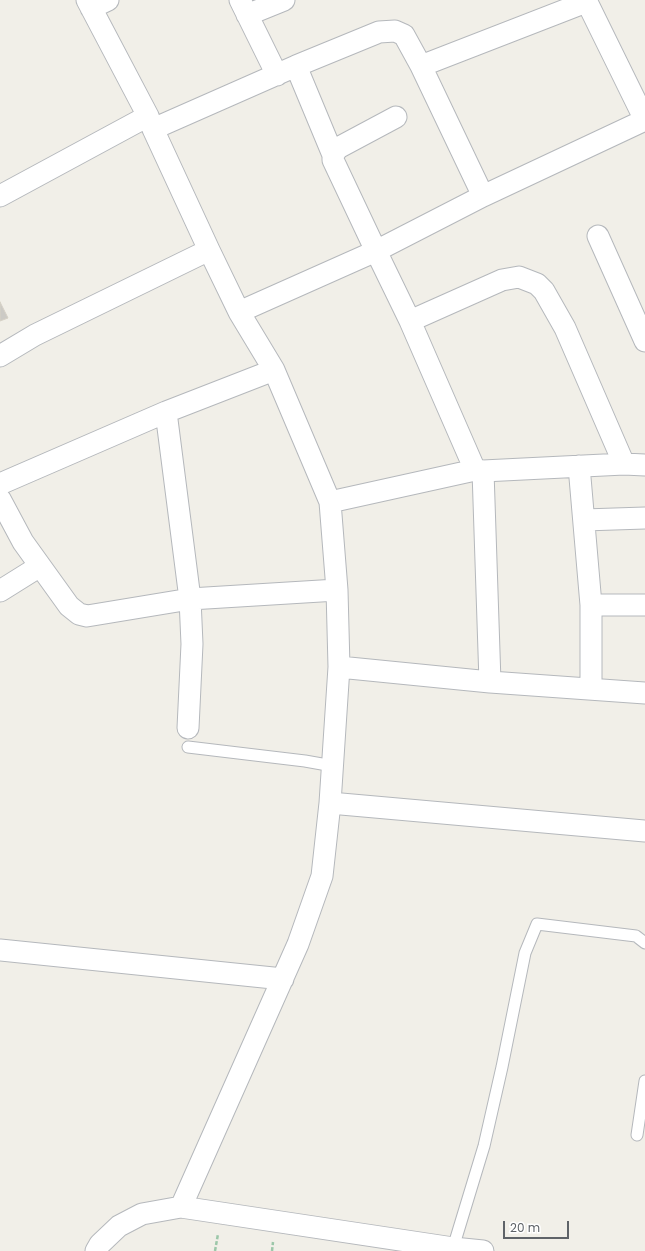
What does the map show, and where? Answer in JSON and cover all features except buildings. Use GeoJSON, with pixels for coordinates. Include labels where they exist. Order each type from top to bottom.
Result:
{"type":"FeatureCollection","features":[{"type":"Feature","properties":{"kind":"street"},"geometry":{"type":"LineString","coordinates":[[277,75],[244,8],[284,0]]}},
{"type":"Feature","properties":{"kind":"street"},"geometry":{"type":"LineString","coordinates":[[239,312],[376,251],[483,196],[645,120],[586,1],[421,66]]}},
{"type":"Feature","properties":{"kind":"street"},"geometry":{"type":"LineString","coordinates":[[95,3],[239,312],[274,370],[330,502],[337,590],[339,667],[330,803],[322,876],[298,944],[181,1207]]}},
{"type":"Feature","properties":{"kind":"street"},"geometry":{"type":"LineString","coordinates":[[0,196],[151,123],[277,75],[379,32],[395,31],[404,35],[421,66],[483,196]]}},
{"type":"Feature","properties":{"kind":"street"},"geometry":{"type":"LineString","coordinates":[[296,66],[334,160],[479,470],[490,682]]}},
{"type":"Feature","properties":{"kind":"street"},"geometry":{"type":"LineString","coordinates":[[333,155],[338,148],[396,117]]}},
{"type":"Feature","properties":{"kind":"street"},"geometry":{"type":"LineString","coordinates":[[598,236],[645,340]]}},
{"type":"Feature","properties":{"kind":"street"},"geometry":{"type":"LineString","coordinates":[[0,356],[35,335],[209,250]]}},
{"type":"Feature","properties":{"kind":"street"},"geometry":{"type":"LineString","coordinates":[[410,321],[502,280],[519,277],[537,284],[544,291],[565,328],[624,464]]}},
{"type":"Feature","properties":{"kind":"street"},"geometry":{"type":"LineString","coordinates":[[0,484],[166,412],[274,370]]}},
{"type":"Feature","properties":{"kind":"street"},"geometry":{"type":"LineString","coordinates":[[166,412],[190,599],[192,644],[188,738]]}},
{"type":"Feature","properties":{"kind":"street"},"geometry":{"type":"LineString","coordinates":[[330,502],[479,470],[624,464],[645,465]]}},
{"type":"Feature","properties":{"kind":"street"},"geometry":{"type":"LineString","coordinates":[[579,466],[591,605],[591,690]]}},
{"type":"Feature","properties":{"kind":"street"},"geometry":{"type":"LineString","coordinates":[[0,499],[23,542],[69,606],[78,614],[87,616],[190,599],[337,590]]}},
{"type":"Feature","properties":{"kind":"street"},"geometry":{"type":"LineString","coordinates":[[584,520],[645,518]]}},
{"type":"Feature","properties":{"kind":"street"},"geometry":{"type":"LineString","coordinates":[[0,591],[40,566]]}},
{"type":"Feature","properties":{"kind":"street"},"geometry":{"type":"LineString","coordinates":[[591,605],[645,606]]}},
{"type":"Feature","properties":{"kind":"street"},"geometry":{"type":"LineString","coordinates":[[339,667],[490,682],[645,693]]}},
{"type":"Feature","properties":{"kind":"street"},"geometry":{"type":"LineString","coordinates":[[330,803],[645,831]]}},
{"type":"Feature","properties":{"kind":"street"},"geometry":{"type":"LineString","coordinates":[[0,950],[282,979]]}},
{"type":"Feature","properties":{"kind":"street"},"geometry":{"type":"LineString","coordinates":[[96,1251],[100,1244],[119,1226],[142,1214],[181,1207],[453,1248],[483,1251]]}},
{"type":"Feature","properties":{"kind":"lane"},"geometry":{"type":"LineString","coordinates":[[188,738],[305,762],[333,766]]}},
{"type":"Feature","properties":{"kind":"lane"},"geometry":{"type":"LineString","coordinates":[[453,1248],[484,1146],[525,953],[537,924],[636,936],[645,943]]}},
{"type":"Feature","properties":{"kind":"lane"},"geometry":{"type":"LineString","coordinates":[[637,1135],[645,1081]]}}]}
